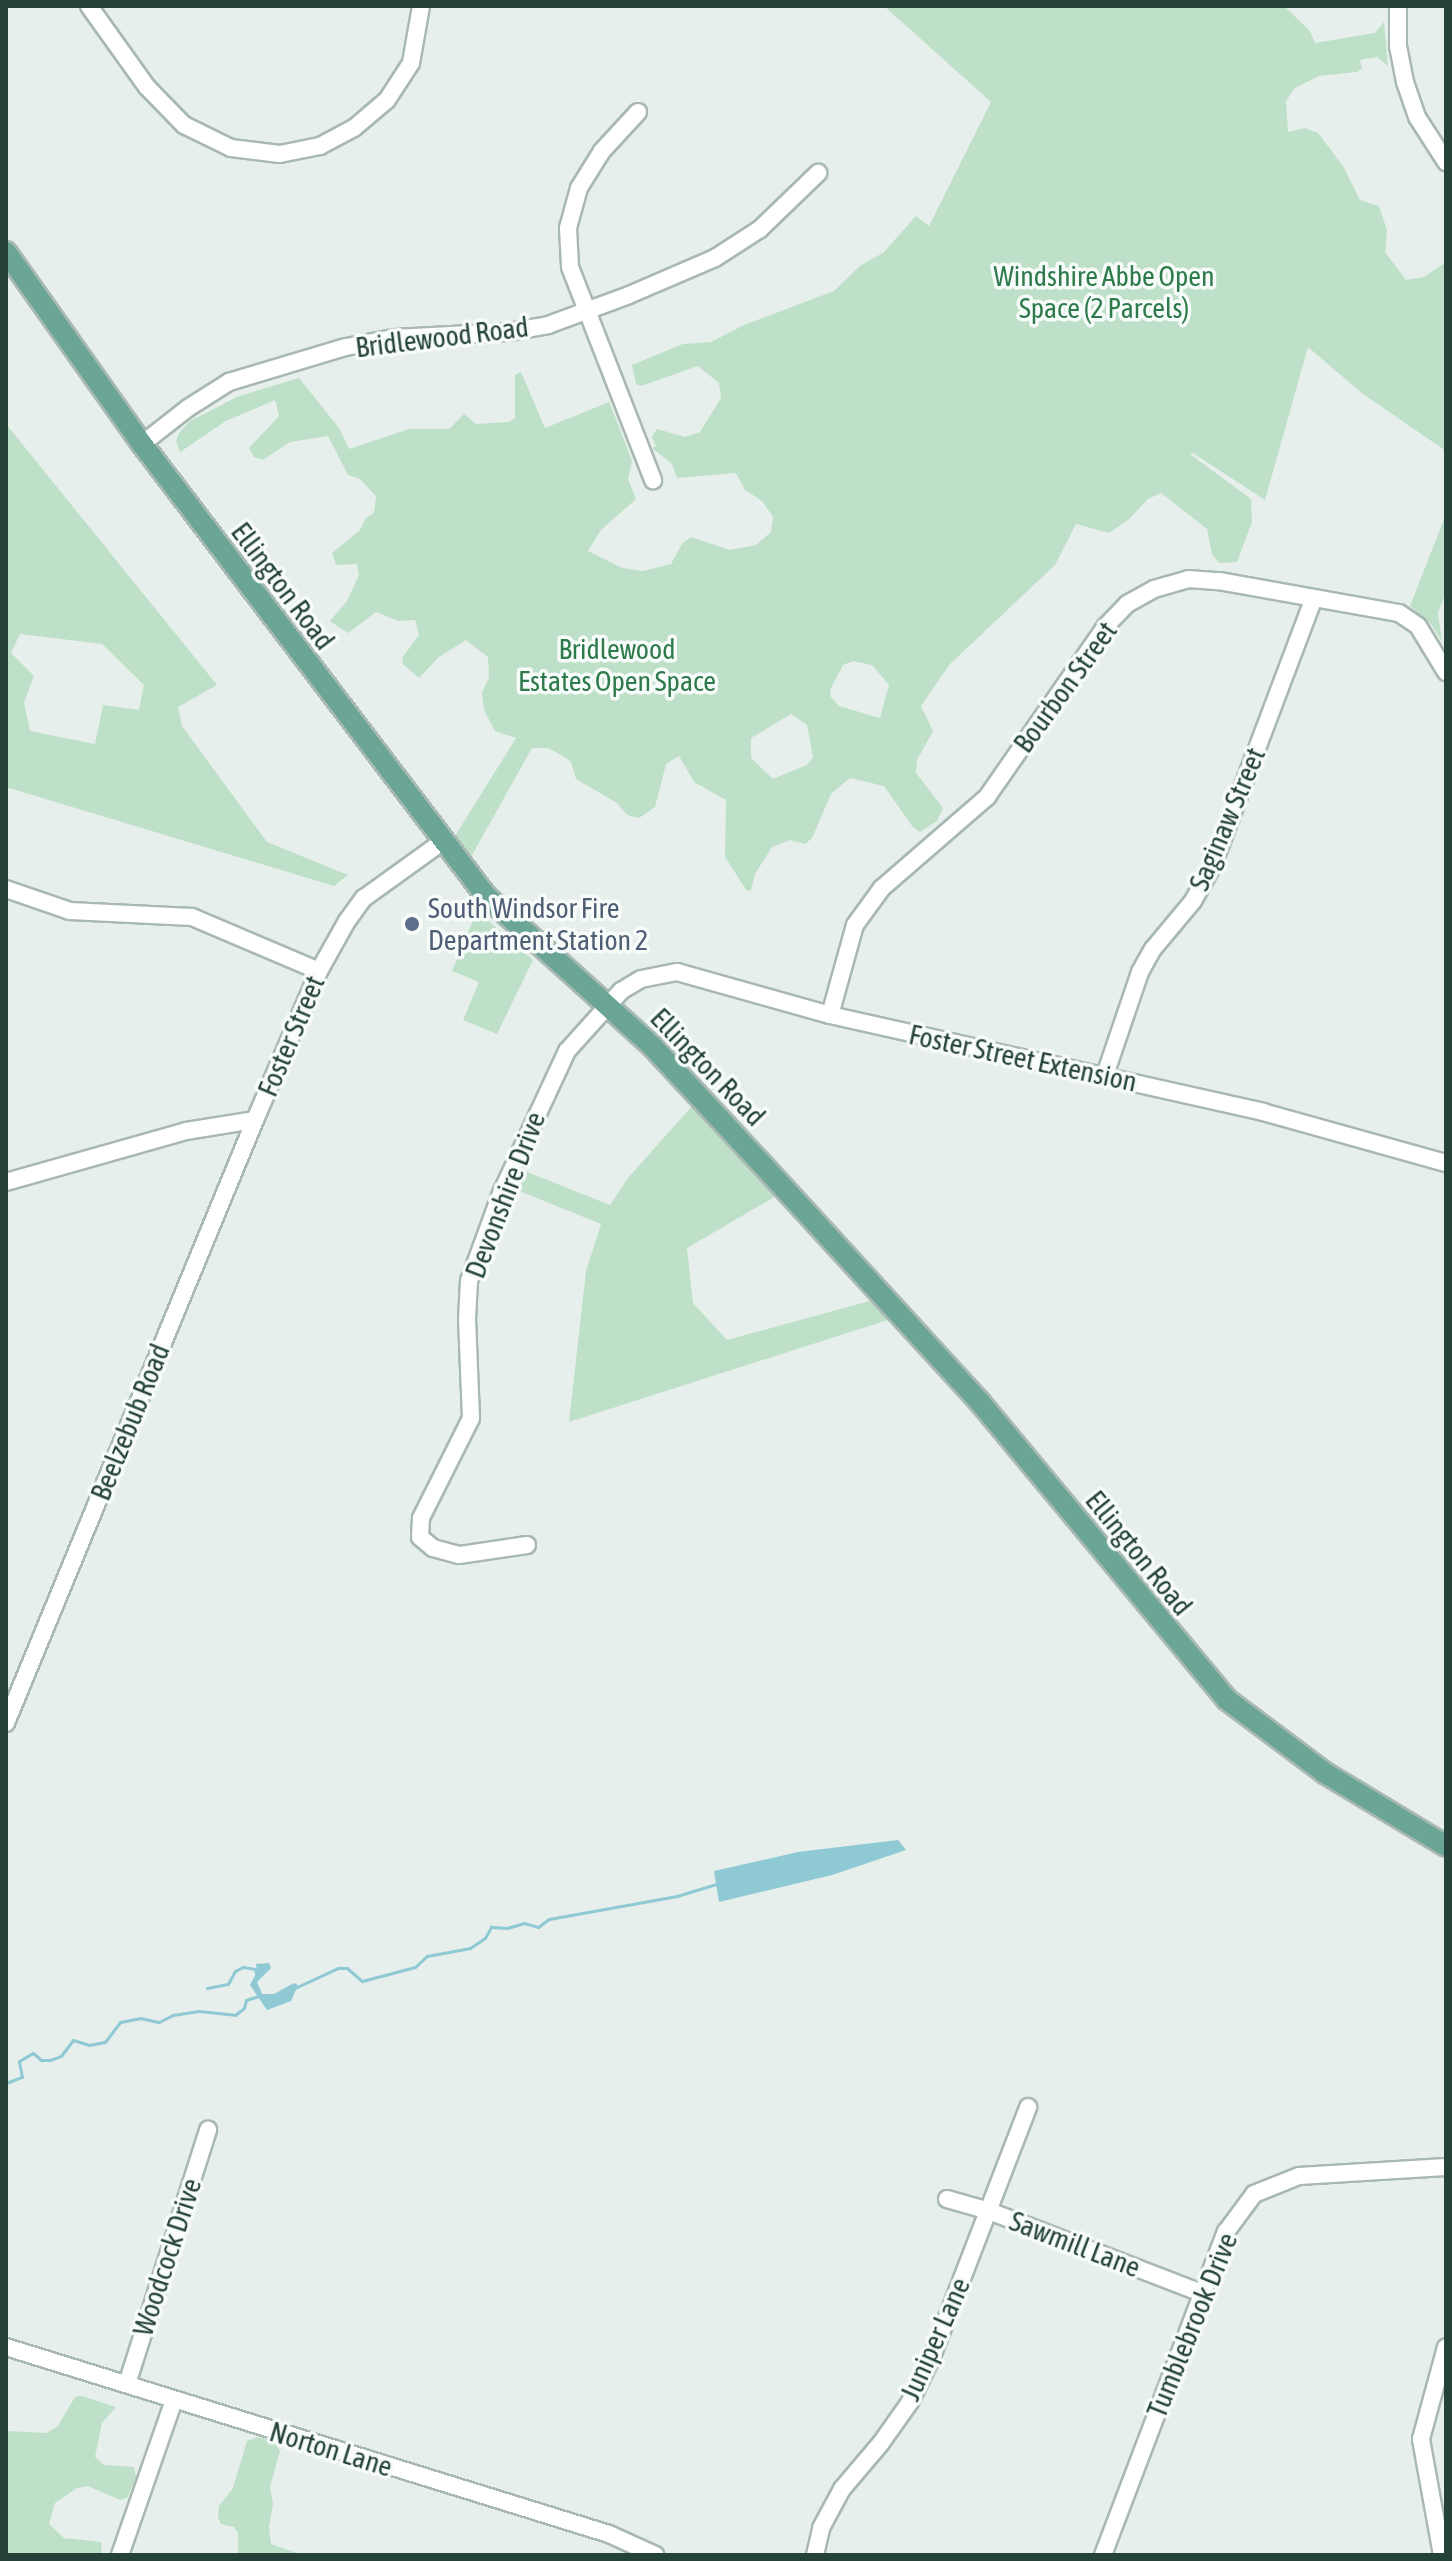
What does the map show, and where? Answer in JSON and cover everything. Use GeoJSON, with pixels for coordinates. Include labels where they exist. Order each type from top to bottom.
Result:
{"type":"FeatureCollection","features":[{"type":"Feature","properties":{"kind":"main road","name":"Ellington Road"},"geometry":{"type":"LineString","coordinates":[[6,252],[142,444],[486,896],[652,1046],[979,1401],[1226,1699],[1325,1773],[1446,1846]]}},
{"type":"Feature","properties":{"kind":"street"},"geometry":{"type":"LineString","coordinates":[[89,6],[147,87],[184,125],[231,148],[280,154],[320,146],[354,128],[387,100],[411,63],[421,6]]}},
{"type":"Feature","properties":{"kind":"street"},"geometry":{"type":"LineString","coordinates":[[1398,6],[1398,46],[1405,82],[1417,117],[1446,162]]}},
{"type":"Feature","properties":{"kind":"street"},"geometry":{"type":"LineString","coordinates":[[638,112],[602,151],[579,188],[568,228],[570,267],[585,312],[653,480]]}},
{"type":"Feature","properties":{"kind":"street","name":"Bridlewood Road"},"geometry":{"type":"LineString","coordinates":[[142,444],[188,408],[229,382],[370,343],[509,332],[585,312],[715,258],[760,229],[818,173]]}},
{"type":"Feature","properties":{"kind":"street","name":"Bourbon Street"},"geometry":{"type":"LineString","coordinates":[[830,1015],[855,925],[882,888],[987,797],[1105,627],[1127,604],[1154,589],[1188,579],[1399,613],[1418,626],[1446,672]]}},
{"type":"Feature","properties":{"kind":"street","name":"Saginaw Street"},"geometry":{"type":"LineString","coordinates":[[1105,1075],[1140,972],[1153,949],[1193,901],[1213,865],[1314,598]]}},
{"type":"Feature","properties":{"kind":"street","name":"Foster Street"},"geometry":{"type":"LineString","coordinates":[[6,1182],[186,1131],[255,1120],[319,971],[347,921],[364,898],[442,842]]}},
{"type":"Feature","properties":{"kind":"street"},"geometry":{"type":"LineString","coordinates":[[6,889],[70,911],[192,917],[319,971]]}},
{"type":"Feature","properties":{"kind":"street","name":"Foster Street Extension"},"geometry":{"type":"LineString","coordinates":[[607,1005],[621,991],[641,979],[677,972],[830,1015],[1263,1112],[1446,1163]]}},
{"type":"Feature","properties":{"kind":"street","name":"Devonshire Drive"},"geometry":{"type":"LineString","coordinates":[[527,1545],[459,1555],[433,1548],[420,1537],[421,1518],[471,1418],[469,1281],[481,1243],[548,1086],[567,1051],[607,1005]]}},
{"type":"Feature","properties":{"kind":"street","name":"Beelzebub Road"},"geometry":{"type":"LineString","coordinates":[[6,1723],[255,1120]]}},
{"type":"Feature","properties":{"kind":"street","name":"Juniper Lane"},"geometry":{"type":"LineString","coordinates":[[815,2555],[821,2528],[842,2489],[910,2402],[931,2359],[1028,2107]]}},
{"type":"Feature","properties":{"kind":"street","name":"Woodcock Drive"},"geometry":{"type":"LineString","coordinates":[[127,2384],[208,2130]]}},
{"type":"Feature","properties":{"kind":"street","name":"Tumblebrook Drive"},"geometry":{"type":"LineString","coordinates":[[1103,2555],[1226,2232],[1254,2194],[1299,2176],[1446,2167]]}},
{"type":"Feature","properties":{"kind":"street","name":"Sawmill Lane"},"geometry":{"type":"LineString","coordinates":[[947,2199],[989,2211],[1201,2293]]}},
{"type":"Feature","properties":{"kind":"street","name":"Norton Lane"},"geometry":{"type":"LineString","coordinates":[[6,2347],[609,2534],[655,2555]]}},
{"type":"Feature","properties":{"kind":"street"},"geometry":{"type":"LineString","coordinates":[[1442,2555],[1421,2439],[1446,2347]]}},
{"type":"Feature","properties":{"kind":"street"},"geometry":{"type":"LineString","coordinates":[[120,2555],[174,2400]]}},
{"type":"Feature","properties":{"kind":"green space"},"geometry":{"type":"Polygon","coordinates":[[[884,6],[1284,6],[1310,31],[1315,43],[1375,33],[1384,22],[1388,66],[1377,57],[1360,60],[1362,68],[1357,72],[1319,76],[1295,88],[1286,101],[1288,132],[1304,128],[1318,133],[1343,166],[1360,200],[1379,206],[1387,230],[1385,252],[1406,280],[1424,277],[1446,262],[1446,451],[1363,394],[1308,347],[1265,500],[1193,453],[1190,454],[1251,499],[1252,522],[1237,562],[1219,563],[1212,554],[1207,529],[1161,493],[1148,499],[1128,520],[1109,533],[1076,524],[1055,565],[949,665],[921,706],[933,731],[917,760],[916,773],[943,808],[937,821],[920,832],[912,826],[884,786],[850,778],[831,794],[812,838],[805,844],[790,840],[772,847],[755,874],[751,890],[747,891],[725,857],[726,800],[694,782],[679,756],[666,764],[655,807],[639,818],[627,815],[617,803],[576,779],[571,762],[563,756],[548,748],[532,748],[471,857],[455,836],[516,738],[495,731],[484,710],[482,692],[489,678],[488,657],[466,640],[439,657],[419,678],[403,664],[402,658],[419,635],[415,620],[398,621],[376,612],[348,633],[330,621],[347,601],[359,575],[357,564],[336,565],[332,553],[360,530],[366,518],[374,513],[376,496],[360,479],[348,475],[328,436],[290,442],[263,460],[254,457],[249,448],[279,416],[275,400],[226,421],[180,452],[176,441],[179,433],[190,421],[239,396],[299,378],[339,428],[349,449],[409,429],[449,429],[464,414],[476,424],[509,422],[515,418],[515,375],[521,372],[545,428],[609,402],[632,461],[628,479],[636,499],[601,530],[588,551],[622,568],[643,571],[671,564],[682,544],[691,537],[730,550],[756,545],[771,532],[773,517],[762,501],[745,490],[736,473],[677,478],[672,464],[652,448],[656,446],[652,437],[657,429],[685,437],[700,432],[721,398],[719,383],[698,366],[641,386],[636,384],[632,365],[683,344],[711,342],[744,325],[834,291],[861,265],[883,253],[916,216],[929,226],[991,102],[884,6]],[[853,661],[843,665],[830,690],[831,697],[839,706],[880,718],[889,685],[872,665],[853,661]],[[791,714],[751,738],[751,758],[773,779],[807,765],[813,757],[807,725],[791,714]]]}},
{"type":"Feature","properties":{"kind":"green space"},"geometry":{"type":"Polygon","coordinates":[[[6,424],[217,685],[178,707],[182,726],[267,842],[348,875],[334,886],[6,787],[6,424]],[[20,634],[11,653],[34,676],[24,702],[30,731],[95,744],[103,705],[139,710],[144,685],[102,644],[20,634]]]}},
{"type":"Feature","properties":{"kind":"green space"},"geometry":{"type":"Polygon","coordinates":[[[1446,514],[1446,592],[1438,613],[1442,641],[1431,624],[1410,606],[1446,514]]]}},
{"type":"Feature","properties":{"kind":"green space"},"geometry":{"type":"Polygon","coordinates":[[[477,911],[533,960],[497,1034],[463,1020],[479,982],[452,971],[477,911]]]}},
{"type":"Feature","properties":{"kind":"green space"},"geometry":{"type":"Polygon","coordinates":[[[692,1106],[776,1196],[687,1248],[693,1303],[727,1340],[873,1300],[891,1319],[569,1422],[586,1271],[601,1224],[517,1190],[525,1171],[610,1205],[628,1178],[692,1106]]]}},
{"type":"Feature","properties":{"kind":"green space"},"geometry":{"type":"Polygon","coordinates":[[[82,2396],[116,2407],[102,2423],[95,2457],[104,2465],[134,2467],[136,2478],[127,2498],[120,2500],[88,2486],[77,2488],[55,2503],[49,2524],[64,2538],[101,2542],[102,2555],[6,2555],[6,2431],[46,2433],[57,2427],[75,2397],[82,2396]]]}},
{"type":"Feature","properties":{"kind":"green space"},"geometry":{"type":"Polygon","coordinates":[[[258,2437],[274,2441],[280,2451],[270,2487],[273,2504],[269,2527],[271,2544],[303,2555],[238,2555],[238,2533],[234,2527],[221,2524],[218,2517],[219,2506],[233,2488],[247,2441],[258,2437]]]}},
{"type":"Feature","properties":{"kind":"water"},"geometry":{"type":"Polygon","coordinates":[[[898,1840],[906,1850],[832,1875],[719,1902],[714,1871],[798,1852],[898,1840]]]}},
{"type":"Feature","properties":{"kind":"water"},"geometry":{"type":"Polygon","coordinates":[[[269,1963],[271,1968],[257,1982],[262,1994],[274,1994],[294,1983],[298,1985],[291,2001],[267,2010],[250,1985],[257,1972],[256,1964],[269,1963]]]}},
{"type":"Feature","properties":{"kind":"waterway"},"geometry":{"type":"LineString","coordinates":[[295,1988],[338,1968],[347,1968],[362,1981],[415,1967],[427,1956],[470,1948],[485,1938],[491,1927],[507,1928],[524,1923],[538,1927],[549,1919],[677,1896],[716,1884]]}},
{"type":"Feature","properties":{"kind":"waterway"},"geometry":{"type":"LineString","coordinates":[[207,1988],[228,1984],[235,1971],[243,1967],[255,1969],[257,1976]]}},
{"type":"Feature","properties":{"kind":"waterway"},"geometry":{"type":"LineString","coordinates":[[6,2083],[22,2077],[19,2061],[33,2053],[41,2060],[50,2060],[61,2056],[73,2040],[89,2045],[105,2042],[120,2022],[140,2018],[159,2022],[173,2015],[199,2011],[235,2015],[244,2008],[246,2000],[261,1995]]}},
{"type":"Feature","properties":{"kind":"place","name":"South Windsor Fire Department Station 2"},"geometry":{"type":"Point","coordinates":[412,924]}},
{"type":"Feature","properties":{"kind":"park label","name":"Windshire Abbe Open Space (2 Parcels)"},"geometry":{"type":"Point","coordinates":[1104,292]}},
{"type":"Feature","properties":{"kind":"park label","name":"Bridlewood Estates Open Space"},"geometry":{"type":"Point","coordinates":[617,665]}}]}
